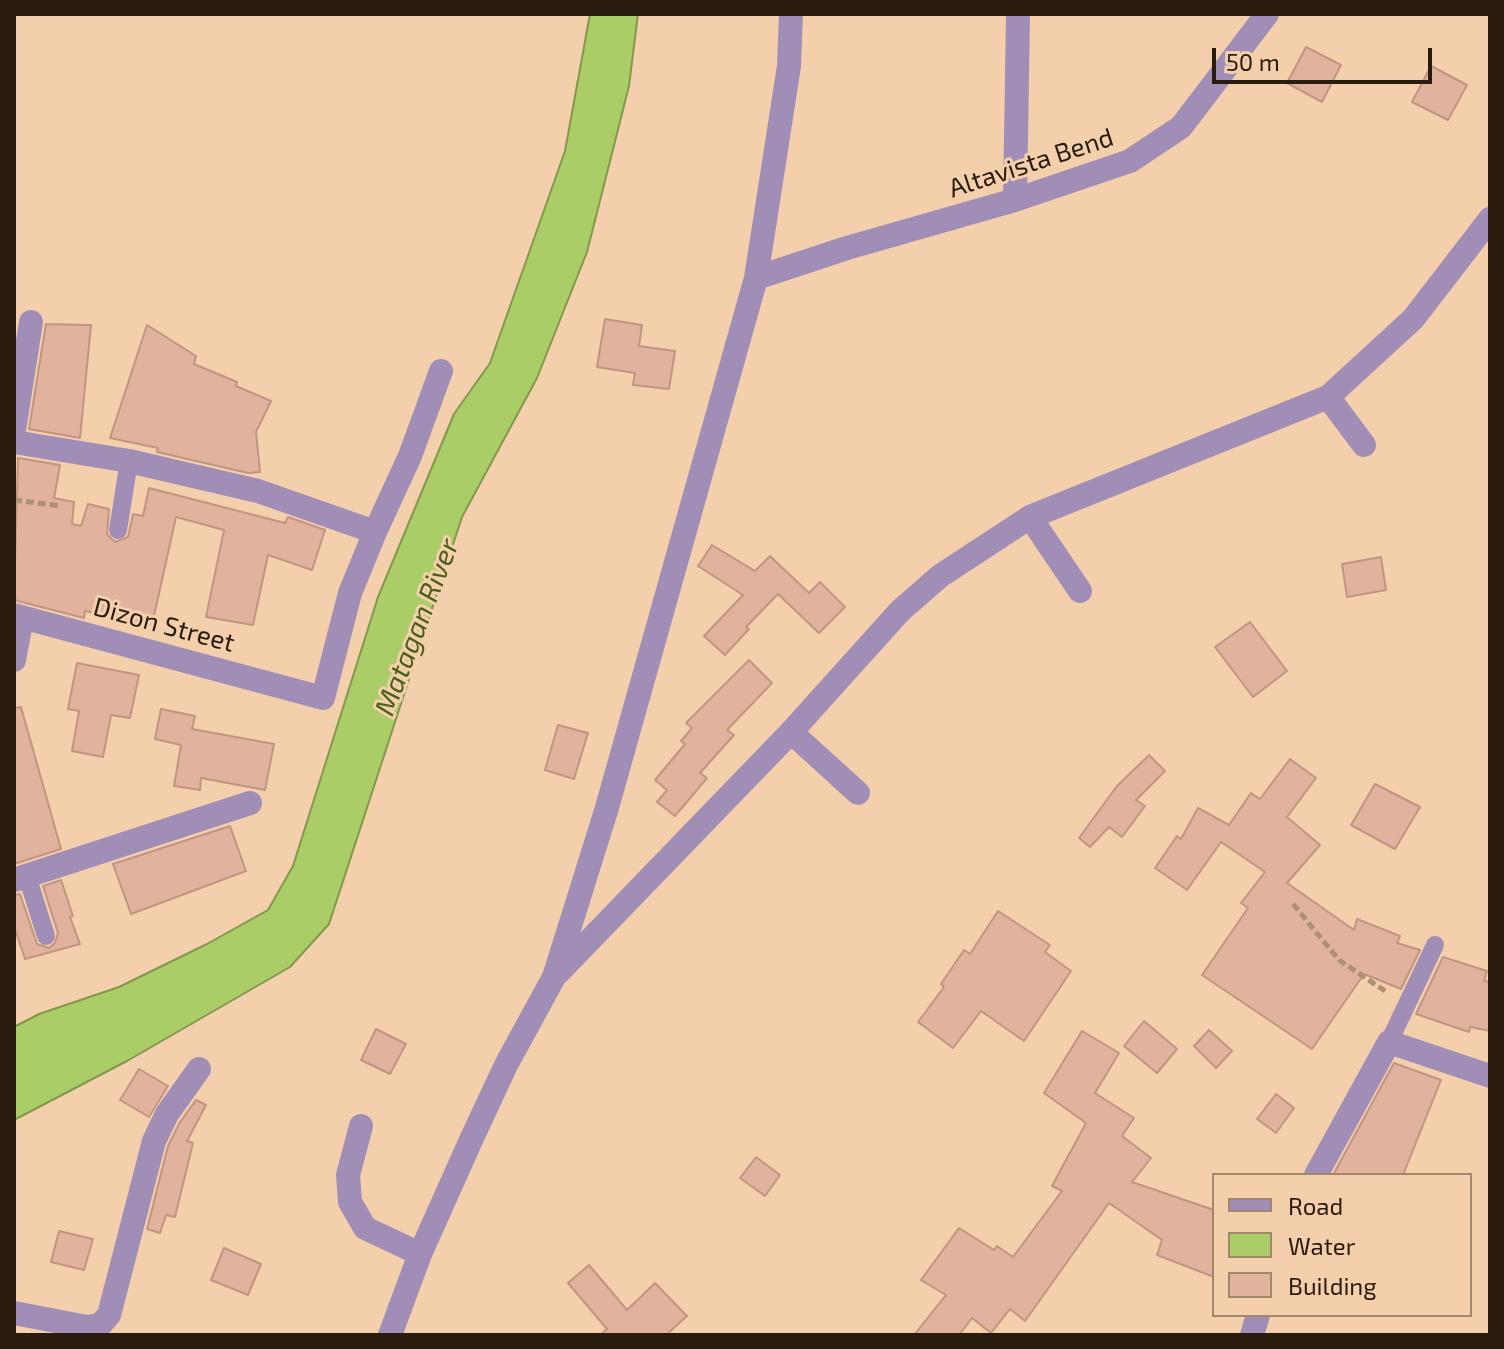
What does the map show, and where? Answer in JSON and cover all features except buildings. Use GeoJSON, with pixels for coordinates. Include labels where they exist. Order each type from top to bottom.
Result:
{"type":"FeatureCollection","features":[{"type":"Feature","properties":{"kind":"street"},"geometry":{"type":"LineString","coordinates":[[390,1335],[420,1254],[506,1065],[554,977],[606,811],[756,278],[789,66],[791,14]]}},
{"type":"Feature","properties":{"kind":"street"},"geometry":{"type":"LineString","coordinates":[[1015,200],[1018,14]]}},
{"type":"Feature","properties":{"kind":"street"},"geometry":{"type":"LineString","coordinates":[[1245,14],[1245,42]]}},
{"type":"Feature","properties":{"kind":"street","name":"Altavista Bend"},"geometry":{"type":"LineString","coordinates":[[756,278],[847,248],[1015,200],[1130,161],[1181,127],[1267,14]]}},
{"type":"Feature","properties":{"kind":"street"},"geometry":{"type":"LineString","coordinates":[[554,977],[791,732],[900,611],[940,576],[1030,517],[1328,397],[1413,319],[1490,219]]}},
{"type":"Feature","properties":{"kind":"street"},"geometry":{"type":"LineString","coordinates":[[14,430],[31,322]]}},
{"type":"Feature","properties":{"kind":"street"},"geometry":{"type":"LineString","coordinates":[[14,442],[129,461],[258,491],[375,532],[410,456],[441,371]]}},
{"type":"Feature","properties":{"kind":"street"},"geometry":{"type":"LineString","coordinates":[[1328,397],[1364,445]]}},
{"type":"Feature","properties":{"kind":"street"},"geometry":{"type":"LineString","coordinates":[[1030,517],[1080,591]]}},
{"type":"Feature","properties":{"kind":"street","name":"Dizon Street"},"geometry":{"type":"LineString","coordinates":[[14,660],[18,616],[323,698],[350,593],[375,532]]}},
{"type":"Feature","properties":{"kind":"street"},"geometry":{"type":"LineString","coordinates":[[791,732],[858,793]]}},
{"type":"Feature","properties":{"kind":"street"},"geometry":{"type":"LineString","coordinates":[[20,878],[250,803]]}},
{"type":"Feature","properties":{"kind":"street"},"geometry":{"type":"LineString","coordinates":[[1317,1173],[1389,1042],[1490,1076]]}},
{"type":"Feature","properties":{"kind":"street"},"geometry":{"type":"LineString","coordinates":[[23,1321],[87,1327],[100,1325],[109,1315],[154,1141],[167,1114],[199,1069]]}},
{"type":"Feature","properties":{"kind":"street"},"geometry":{"type":"LineString","coordinates":[[361,1126],[348,1175],[350,1202],[365,1228],[420,1254]]}},
{"type":"Feature","properties":{"kind":"lane"},"geometry":{"type":"LineString","coordinates":[[118,530],[129,461]]}},
{"type":"Feature","properties":{"kind":"lane"},"geometry":{"type":"LineString","coordinates":[[20,878],[46,936]]}},
{"type":"Feature","properties":{"kind":"lane"},"geometry":{"type":"LineString","coordinates":[[1389,1042],[1435,945]]}},
{"type":"Feature","properties":{"kind":"path"},"geometry":{"type":"LineString","coordinates":[[14,500],[61,506]]}},
{"type":"Feature","properties":{"kind":"path"},"geometry":{"type":"LineString","coordinates":[[1293,904],[1339,960],[1406,1005]]}},
{"type":"Feature","properties":{"kind":"water","name":"Matagan River"},"geometry":{"type":"Polygon","coordinates":[[[590,14],[638,14],[629,86],[587,252],[537,378],[462,517],[329,924],[290,967],[127,1061],[14,1120],[14,1027],[39,1014],[119,987],[268,910],[293,866],[378,597],[454,414],[490,363],[565,151],[590,14]]]}}]}
